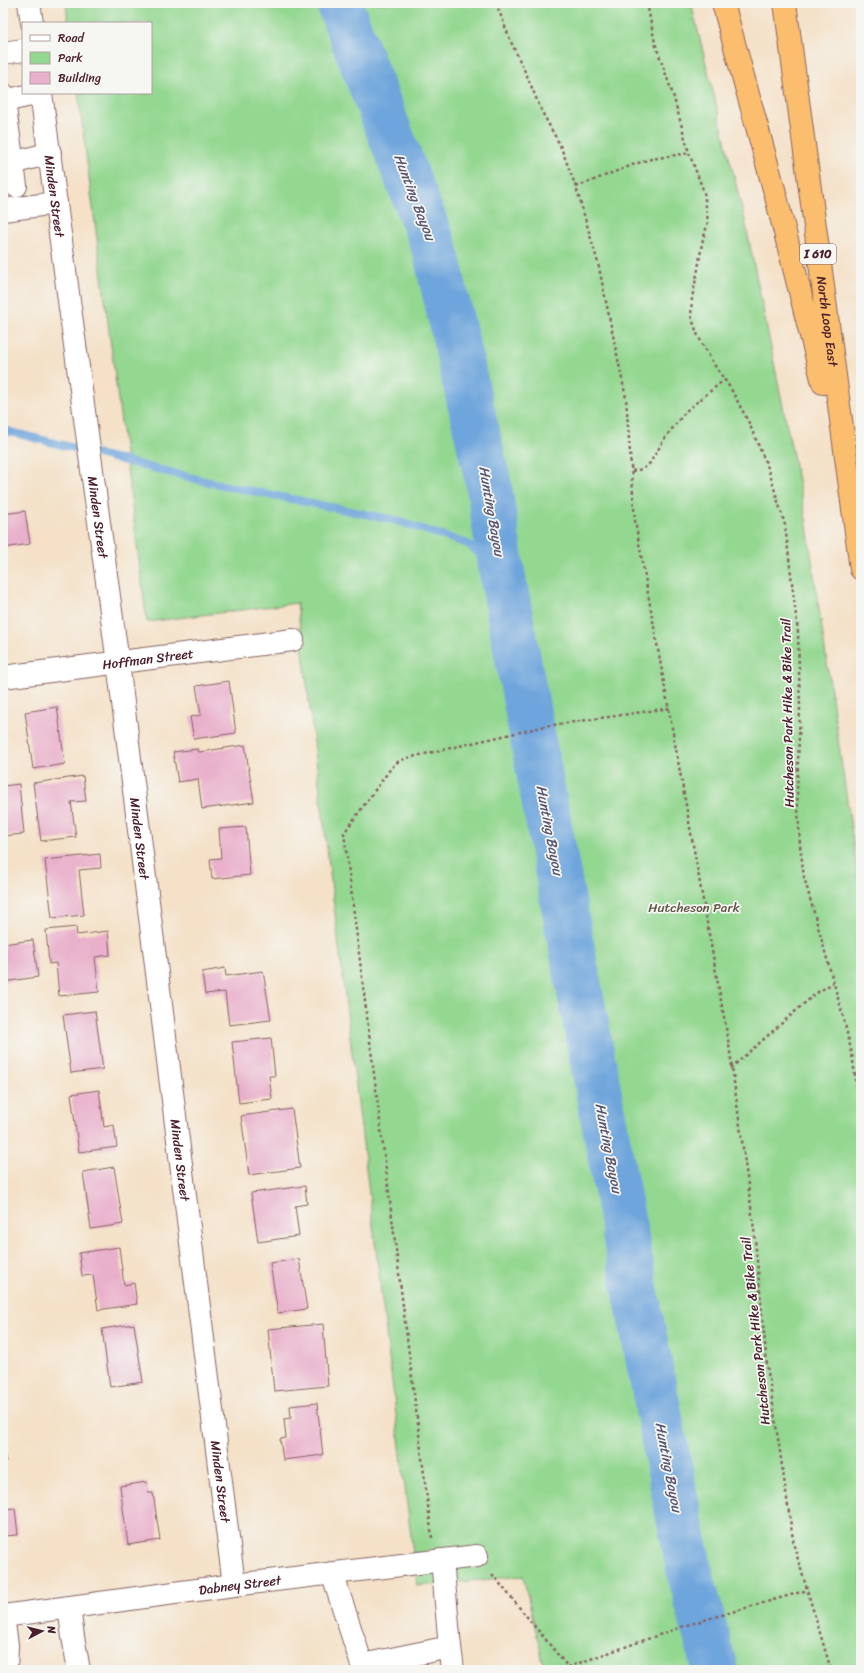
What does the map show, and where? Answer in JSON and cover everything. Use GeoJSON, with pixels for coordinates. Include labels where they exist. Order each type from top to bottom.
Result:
{"type":"FeatureCollection","features":[{"type":"Feature","properties":{"kind":"highway"},"geometry":{"type":"LineString","coordinates":[[723,3],[811,333],[852,505]]}},
{"type":"Feature","properties":{"kind":"highway","name":"North Loop East"},"geometry":{"type":"LineString","coordinates":[[785,3],[861,569]]}},
{"type":"Feature","properties":{"kind":"street"},"geometry":{"type":"LineString","coordinates":[[29,3],[32,22]]}},
{"type":"Feature","properties":{"kind":"street"},"geometry":{"type":"LineString","coordinates":[[3,53],[22,50]]}},
{"type":"Feature","properties":{"kind":"street"},"geometry":{"type":"LineString","coordinates":[[16,186],[4,97],[31,94]]}},
{"type":"Feature","properties":{"kind":"street","name":"Minden Street"},"geometry":{"type":"LineString","coordinates":[[40,94],[50,153],[118,663],[234,1585]]}},
{"type":"Feature","properties":{"kind":"street"},"geometry":{"type":"LineString","coordinates":[[13,163],[50,153]]}},
{"type":"Feature","properties":{"kind":"street"},"geometry":{"type":"LineString","coordinates":[[3,210],[56,204]]}},
{"type":"Feature","properties":{"kind":"street","name":"Hoffman Street"},"geometry":{"type":"LineString","coordinates":[[3,677],[293,640]]}},
{"type":"Feature","properties":{"kind":"street","name":"Dabney Street"},"geometry":{"type":"LineString","coordinates":[[3,1616],[234,1585],[477,1556]]}},
{"type":"Feature","properties":{"kind":"street"},"geometry":{"type":"LineString","coordinates":[[438,1561],[453,1670]]}},
{"type":"Feature","properties":{"kind":"street"},"geometry":{"type":"LineString","coordinates":[[332,1574],[365,1668],[450,1647]]}},
{"type":"Feature","properties":{"kind":"street"},"geometry":{"type":"LineString","coordinates":[[69,1607],[79,1670]]}},
{"type":"Feature","properties":{"kind":"street"},"geometry":{"type":"LineString","coordinates":[[3,1616],[7,1645],[6,1670]]}},
{"type":"Feature","properties":{"kind":"path","name":"Hutcheson Park Hike & Bike Trail"},"geometry":{"type":"LineString","coordinates":[[496,3],[511,42],[542,112],[560,145],[576,187],[598,264],[626,398],[635,520],[670,708],[731,1068],[754,1229],[768,1365],[794,1546],[831,1670]]}},
{"type":"Feature","properties":{"kind":"path","name":"Hutcheson Park Hike & Bike Trail"},"geometry":{"type":"LineString","coordinates":[[647,3],[655,43],[704,192],[708,222],[702,243],[690,316],[702,343],[731,389],[749,423],[768,468],[785,525],[798,632],[800,708],[797,791],[800,845],[804,877],[843,1016],[852,1054],[861,1119]]}},
{"type":"Feature","properties":{"kind":"path"},"geometry":{"type":"LineString","coordinates":[[576,187],[634,164],[651,159],[690,153]]}},
{"type":"Feature","properties":{"kind":"path"},"geometry":{"type":"LineString","coordinates":[[632,472],[643,469],[650,463],[665,438],[686,411],[724,380]]}},
{"type":"Feature","properties":{"kind":"path"},"geometry":{"type":"LineString","coordinates":[[438,1561],[344,833],[391,768],[399,761],[546,726],[670,708]]}},
{"type":"Feature","properties":{"kind":"path"},"geometry":{"type":"LineString","coordinates":[[731,1068],[815,994],[833,983]]}},
{"type":"Feature","properties":{"kind":"path"},"geometry":{"type":"LineString","coordinates":[[861,1280],[861,1306]]}},
{"type":"Feature","properties":{"kind":"path"},"geometry":{"type":"LineString","coordinates":[[477,1556],[568,1667],[687,1625],[808,1590]]}},
{"type":"Feature","properties":{"kind":"green space","name":"Hutcheson Park"},"geometry":{"type":"Polygon","coordinates":[[[66,3],[691,3],[745,221],[806,519],[861,897],[861,1670],[545,1670],[523,1576],[417,1586],[297,603],[147,622],[78,94],[152,94],[152,22],[68,22],[66,3]]]}},
{"type":"Feature","properties":{"kind":"building"},"geometry":{"type":"Polygon","coordinates":[[[25,511],[30,544],[3,548],[3,514],[25,511]]]}},
{"type":"Feature","properties":{"kind":"building"},"geometry":{"type":"Polygon","coordinates":[[[229,681],[236,733],[194,739],[190,717],[201,715],[196,686],[229,681]]]}},
{"type":"Feature","properties":{"kind":"building"},"geometry":{"type":"Polygon","coordinates":[[[57,707],[65,764],[33,769],[25,712],[57,707]]]}},
{"type":"Feature","properties":{"kind":"building"},"geometry":{"type":"Polygon","coordinates":[[[245,745],[254,802],[202,809],[198,779],[178,782],[173,752],[198,749],[199,752],[245,745]]]}},
{"type":"Feature","properties":{"kind":"building"},"geometry":{"type":"Polygon","coordinates":[[[83,776],[86,801],[71,802],[76,837],[41,841],[33,783],[83,776]]]}},
{"type":"Feature","properties":{"kind":"building"},"geometry":{"type":"Polygon","coordinates":[[[19,784],[24,834],[3,836],[3,786],[19,784]]]}},
{"type":"Feature","properties":{"kind":"building"},"geometry":{"type":"Polygon","coordinates":[[[246,827],[250,875],[212,879],[210,859],[221,858],[219,829],[246,827]]]}},
{"type":"Feature","properties":{"kind":"building"},"geometry":{"type":"Polygon","coordinates":[[[100,854],[101,868],[79,870],[84,915],[52,918],[45,860],[100,854]]]}},
{"type":"Feature","properties":{"kind":"building"},"geometry":{"type":"Polygon","coordinates":[[[76,927],[77,935],[108,931],[110,955],[95,957],[99,992],[59,996],[56,963],[49,964],[46,930],[76,927]]]}},
{"type":"Feature","properties":{"kind":"building"},"geometry":{"type":"Polygon","coordinates":[[[33,940],[38,977],[3,982],[3,944],[33,940]]]}},
{"type":"Feature","properties":{"kind":"building"},"geometry":{"type":"Polygon","coordinates":[[[225,968],[226,976],[263,971],[271,1020],[229,1025],[225,992],[205,994],[202,972],[225,968]]]}},
{"type":"Feature","properties":{"kind":"building"},"geometry":{"type":"Polygon","coordinates":[[[95,1011],[103,1069],[71,1073],[63,1015],[95,1011]]]}},
{"type":"Feature","properties":{"kind":"building"},"geometry":{"type":"Polygon","coordinates":[[[271,1038],[275,1076],[269,1076],[272,1099],[239,1103],[232,1042],[271,1038]]]}},
{"type":"Feature","properties":{"kind":"building"},"geometry":{"type":"Polygon","coordinates":[[[99,1090],[104,1127],[114,1125],[117,1147],[79,1152],[71,1094],[99,1090]]]}},
{"type":"Feature","properties":{"kind":"building"},"geometry":{"type":"Polygon","coordinates":[[[292,1109],[300,1168],[249,1175],[241,1116],[292,1109]]]}},
{"type":"Feature","properties":{"kind":"building"},"geometry":{"type":"Polygon","coordinates":[[[114,1167],[123,1224],[91,1229],[83,1172],[114,1167]]]}},
{"type":"Feature","properties":{"kind":"building"},"geometry":{"type":"Polygon","coordinates":[[[305,1186],[307,1204],[295,1206],[299,1236],[258,1242],[251,1193],[305,1186]]]}},
{"type":"Feature","properties":{"kind":"building"},"geometry":{"type":"Polygon","coordinates":[[[119,1247],[124,1285],[134,1283],[137,1304],[98,1310],[93,1275],[82,1276],[79,1253],[119,1247]]]}},
{"type":"Feature","properties":{"kind":"building"},"geometry":{"type":"Polygon","coordinates":[[[299,1259],[307,1309],[278,1313],[270,1263],[299,1259]]]}},
{"type":"Feature","properties":{"kind":"building"},"geometry":{"type":"Polygon","coordinates":[[[134,1324],[143,1382],[110,1387],[102,1329],[134,1324]]]}},
{"type":"Feature","properties":{"kind":"building"},"geometry":{"type":"Polygon","coordinates":[[[323,1324],[328,1386],[274,1391],[268,1329],[323,1324]]]}},
{"type":"Feature","properties":{"kind":"building"},"geometry":{"type":"Polygon","coordinates":[[[317,1403],[323,1455],[283,1460],[280,1439],[286,1438],[284,1419],[291,1418],[290,1406],[317,1403]]]}},
{"type":"Feature","properties":{"kind":"building"},"geometry":{"type":"Polygon","coordinates":[[[3,1447],[6,1462],[3,1462],[3,1447]]]}},
{"type":"Feature","properties":{"kind":"building"},"geometry":{"type":"Polygon","coordinates":[[[147,1482],[148,1493],[153,1493],[160,1540],[128,1545],[120,1486],[147,1482]]]}},
{"type":"Feature","properties":{"kind":"building"},"geometry":{"type":"Polygon","coordinates":[[[15,1508],[18,1535],[3,1536],[3,1509],[15,1508]]]}},
{"type":"Feature","properties":{"kind":"waterway","name":"Hunting Bayou"},"geometry":{"type":"LineString","coordinates":[[339,3],[435,249],[489,486],[502,573],[643,1331],[689,1569],[715,1670]]}},
{"type":"Feature","properties":{"kind":"waterway"},"geometry":{"type":"LineString","coordinates":[[3,430],[208,482],[394,520],[468,544],[502,573]]}}]}
